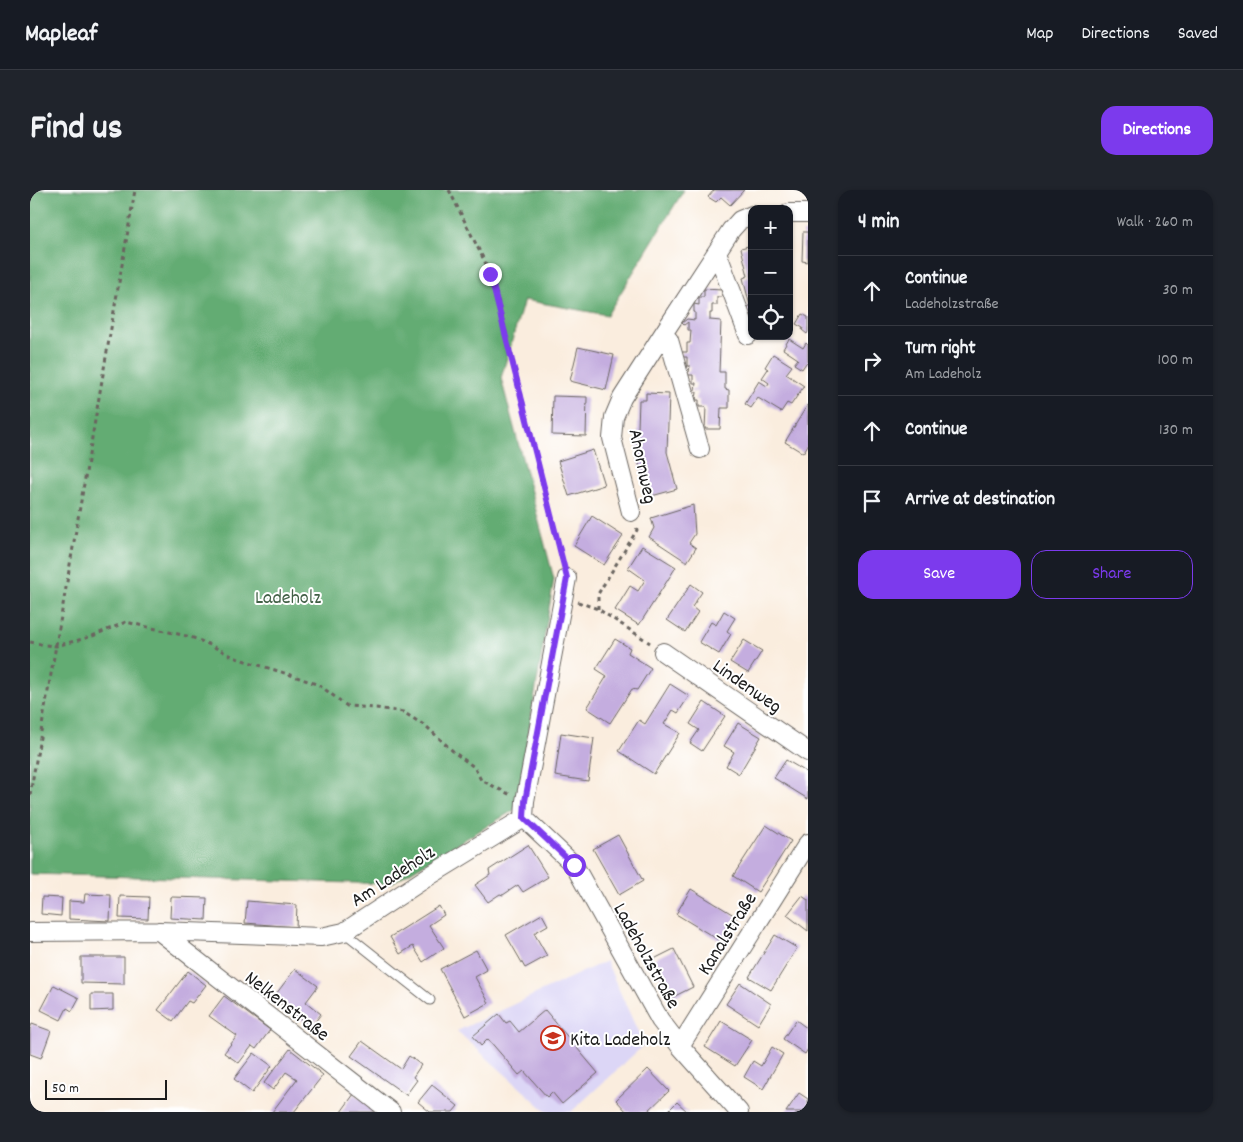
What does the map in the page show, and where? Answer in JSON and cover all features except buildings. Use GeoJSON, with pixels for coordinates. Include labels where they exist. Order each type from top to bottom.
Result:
{"type":"FeatureCollection","features":[{"type":"Feature","properties":{"kind":"street"},"geometry":{"type":"LineString","coordinates":[[793,213],[808,214]]}},
{"type":"Feature","properties":{"kind":"street","name":"Ahornweg"},"geometry":{"type":"LineString","coordinates":[[631,512],[612,438],[614,417],[622,398],[731,230],[740,220],[748,217]]}},
{"type":"Feature","properties":{"kind":"street"},"geometry":{"type":"LineString","coordinates":[[717,252],[748,335]]}},
{"type":"Feature","properties":{"kind":"street"},"geometry":{"type":"LineString","coordinates":[[663,334],[669,340],[700,449]]}},
{"type":"Feature","properties":{"kind":"street"},"geometry":{"type":"LineString","coordinates":[[524,809],[567,578]]}},
{"type":"Feature","properties":{"kind":"street","name":"Lindenweg"},"geometry":{"type":"LineString","coordinates":[[663,652],[808,752]]}},
{"type":"Feature","properties":{"kind":"street","name":"Am Ladeholz"},"geometry":{"type":"LineString","coordinates":[[30,932],[159,931],[321,936],[344,932],[426,878],[524,809]]}},
{"type":"Feature","properties":{"kind":"street","name":"Ladeholzstraße"},"geometry":{"type":"LineString","coordinates":[[524,809],[574,865],[660,1020],[680,1046],[739,1112]]}},
{"type":"Feature","properties":{"kind":"street","name":"Kanalstraße"},"geometry":{"type":"LineString","coordinates":[[680,1046],[808,842]]}},
{"type":"Feature","properties":{"kind":"street","name":"Nelkenstraße"},"geometry":{"type":"LineString","coordinates":[[159,931],[391,1112]]}},
{"type":"Feature","properties":{"kind":"lane"},"geometry":{"type":"LineString","coordinates":[[344,932],[430,1000]]}},
{"type":"Feature","properties":{"kind":"path"},"geometry":{"type":"LineString","coordinates":[[30,795],[135,190]]}},
{"type":"Feature","properties":{"kind":"path"},"geometry":{"type":"LineString","coordinates":[[449,190],[490,274],[567,578]]}},
{"type":"Feature","properties":{"kind":"path","name":"Ahornweg"},"geometry":{"type":"LineString","coordinates":[[631,512],[637,530],[598,594],[598,609],[663,652]]}},
{"type":"Feature","properties":{"kind":"path"},"geometry":{"type":"LineString","coordinates":[[30,642],[45,646],[56,646],[90,637],[126,622],[191,637],[236,658],[319,685],[347,706],[403,712],[427,726],[455,754],[474,767],[481,780],[524,809]]}},
{"type":"Feature","properties":{"kind":"shaded area","name":"Kita Ladeholz"},"geometry":{"type":"Polygon","coordinates":[[[606,961],[644,1045],[571,1112],[547,1112],[457,1031],[606,961]]]}},
{"type":"Feature","properties":{"kind":"green space","name":"Ladeholz"},"geometry":{"type":"Polygon","coordinates":[[[30,190],[684,190],[607,315],[524,300],[501,378],[554,579],[516,809],[390,884],[30,874],[30,190]]]}},
{"type":"Feature","properties":{"kind":"place","name":"Kita Ladeholz"},"geometry":{"type":"Point","coordinates":[553,1038]}},
{"type":"Feature","properties":{"kind":"route"},"geometry":{"type":"LineString","coordinates":[[490,274],[567,578],[525,801],[524,818],[574,865]]}}]}
